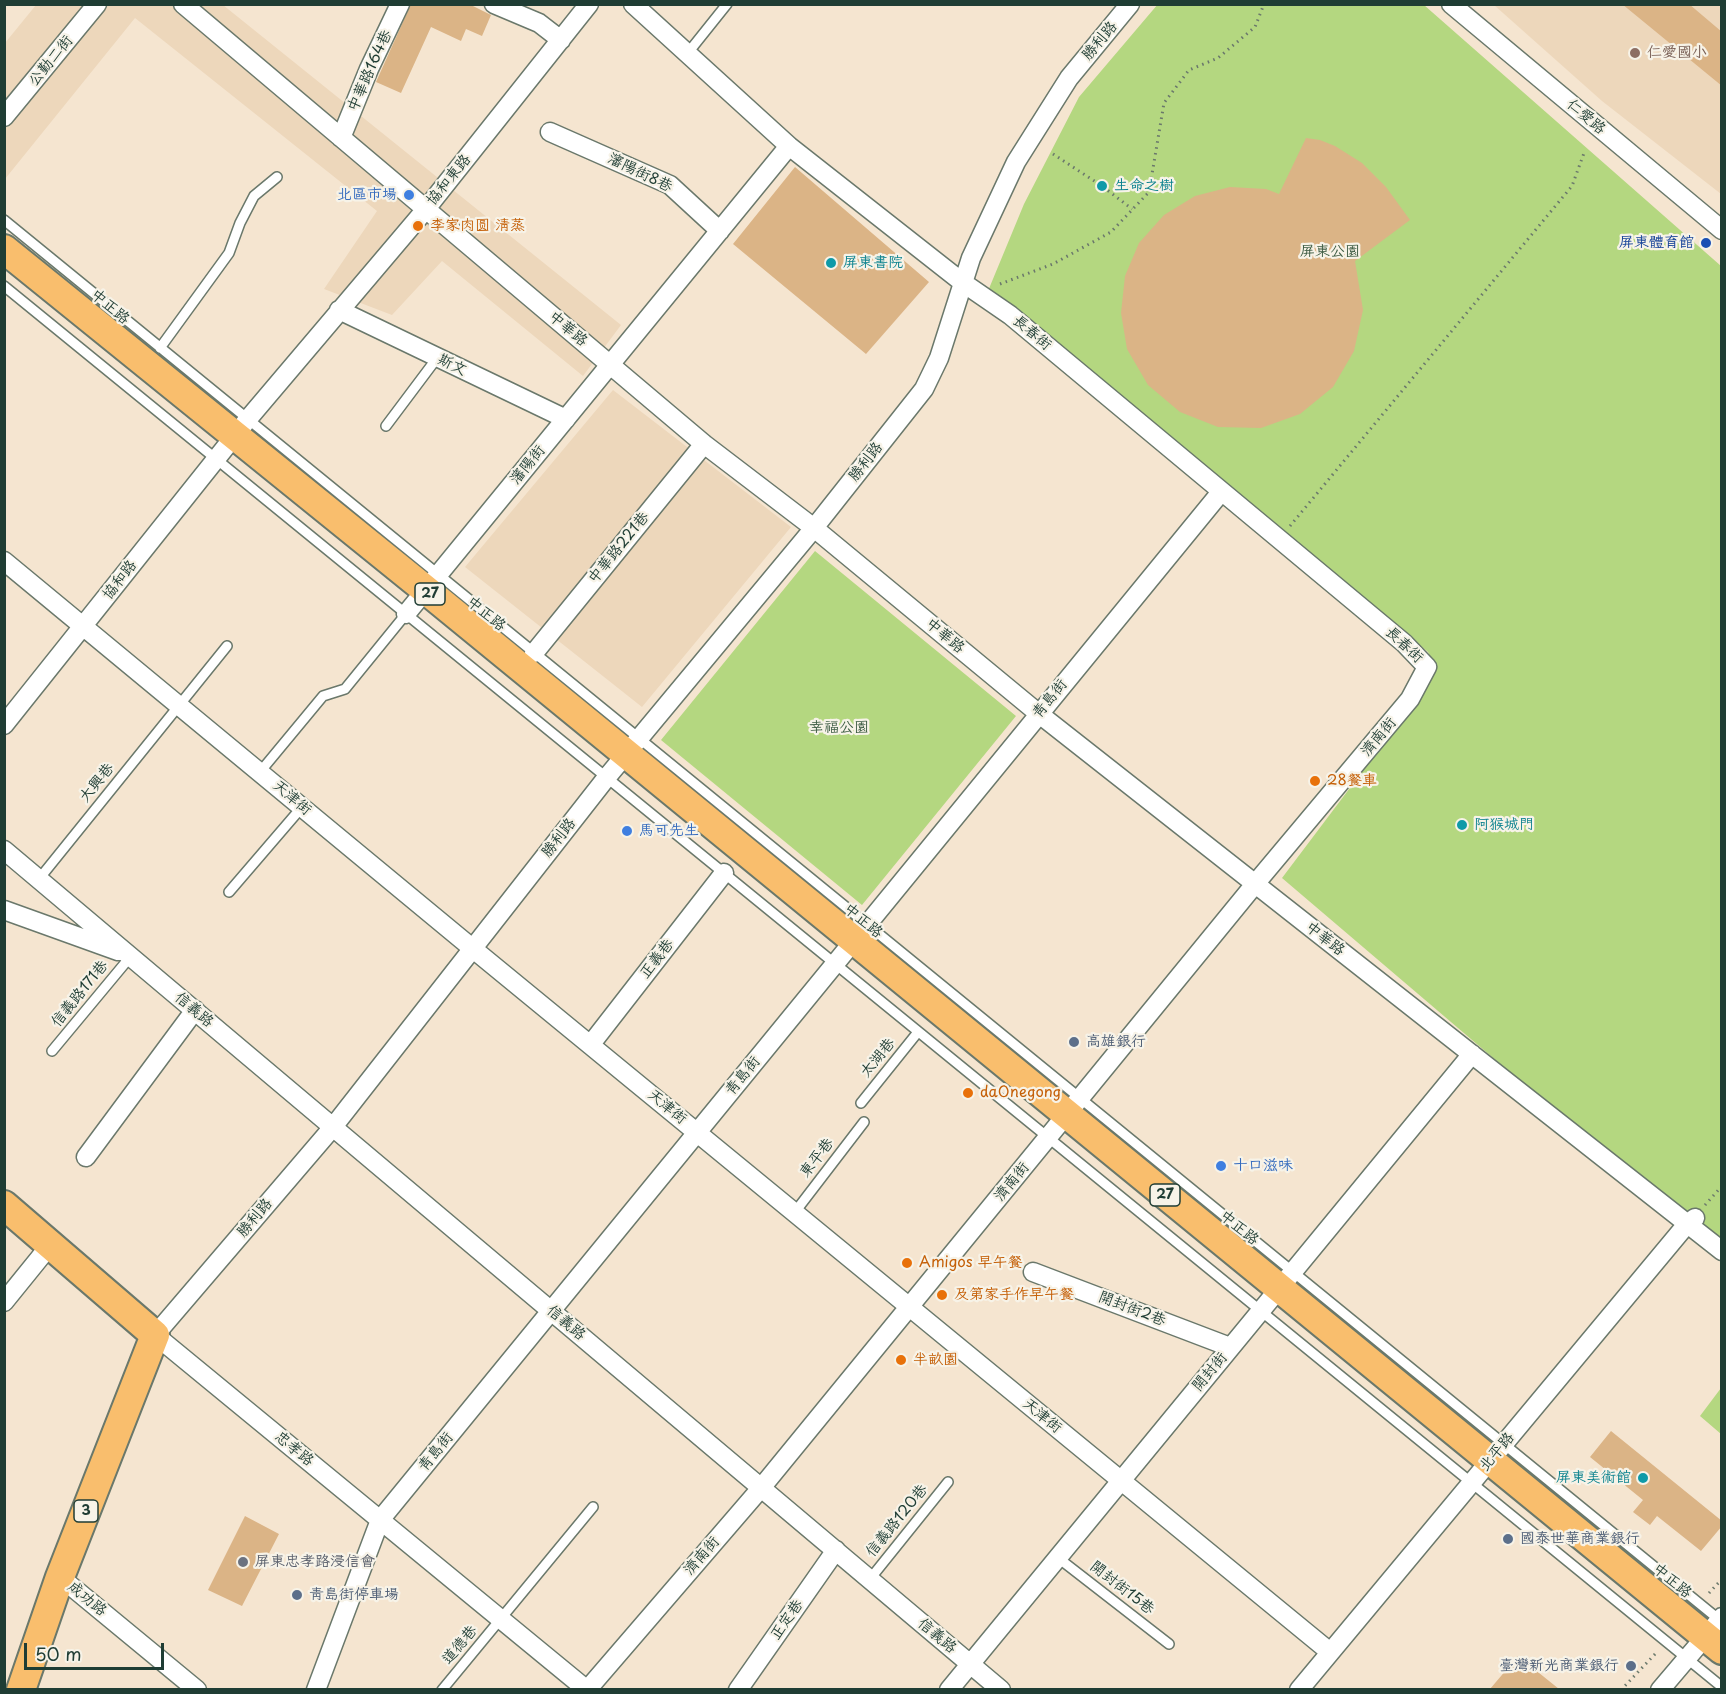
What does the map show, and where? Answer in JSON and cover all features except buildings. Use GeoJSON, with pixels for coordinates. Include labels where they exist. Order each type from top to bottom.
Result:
{"type":"FeatureCollection","features":[{"type":"Feature","properties":{"kind":"main road","name":"中正路"},"geometry":{"type":"LineString","coordinates":[[4,249],[242,427],[1496,1452],[1718,1629]]}},
{"type":"Feature","properties":{"kind":"main road","name":"忠孝路"},"geometry":{"type":"LineString","coordinates":[[4,1205],[156,1335]]}},
{"type":"Feature","properties":{"kind":"main road","name":"勝利路"},"geometry":{"type":"LineString","coordinates":[[21,1689],[60,1577],[156,1335]]}},
{"type":"Feature","properties":{"kind":"street","name":"公勤二街"},"geometry":{"type":"LineString","coordinates":[[4,117],[97,4]]}},
{"type":"Feature","properties":{"kind":"street","name":"中華路164巷"},"geometry":{"type":"LineString","coordinates":[[341,138],[369,69],[400,4]]}},
{"type":"Feature","properties":{"kind":"street"},"geometry":{"type":"LineString","coordinates":[[494,4],[539,23],[561,40]]}},
{"type":"Feature","properties":{"kind":"street","name":"協和東路"},"geometry":{"type":"LineString","coordinates":[[242,427],[426,209],[589,4]]}},
{"type":"Feature","properties":{"kind":"street","name":"長春街"},"geometry":{"type":"LineString","coordinates":[[633,4],[789,146],[962,282],[1010,315],[1404,642],[1427,667]]}},
{"type":"Feature","properties":{"kind":"street","name":"勝利路"},"geometry":{"type":"LineString","coordinates":[[156,1335],[333,1127],[607,777],[814,528],[930,379],[939,358],[962,282],[994,206],[1031,137],[1069,78],[1130,4]]}},
{"type":"Feature","properties":{"kind":"street","name":"仁愛路"},"geometry":{"type":"LineString","coordinates":[[1451,4],[1722,230]]}},
{"type":"Feature","properties":{"kind":"street","name":"中華路"},"geometry":{"type":"LineString","coordinates":[[190,7],[341,138],[704,444],[814,528],[1038,713],[1255,884],[1472,1054],[1692,1220],[1722,1251]]}},
{"type":"Feature","properties":{"kind":"street","name":"瀋陽街8巷"},"geometry":{"type":"LineString","coordinates":[[550,132],[670,185],[720,231]]}},
{"type":"Feature","properties":{"kind":"street","name":"瀋陽街"},"geometry":{"type":"LineString","coordinates":[[406,614],[789,146]]}},
{"type":"Feature","properties":{"kind":"street","name":"斯文"},"geometry":{"type":"LineString","coordinates":[[339,310],[566,419]]}},
{"type":"Feature","properties":{"kind":"street","name":"協和路"},"geometry":{"type":"LineString","coordinates":[[4,725],[242,427]]}},
{"type":"Feature","properties":{"kind":"street","name":"中華路221巷"},"geometry":{"type":"LineString","coordinates":[[534,653],[704,444]]}},
{"type":"Feature","properties":{"kind":"street","name":"青島街"},"geometry":{"type":"LineString","coordinates":[[316,1689],[380,1520],[1221,492]]}},
{"type":"Feature","properties":{"kind":"street","name":"天津街"},"geometry":{"type":"LineString","coordinates":[[4,561],[1330,1652]]}},
{"type":"Feature","properties":{"kind":"street","name":"濟南街"},"geometry":{"type":"LineString","coordinates":[[587,1689],[761,1488],[1255,884],[1410,699],[1427,667]]}},
{"type":"Feature","properties":{"kind":"street","name":"信義路"},"geometry":{"type":"LineString","coordinates":[[4,850],[1001,1689]]}},
{"type":"Feature","properties":{"kind":"street","name":"正義巷"},"geometry":{"type":"LineString","coordinates":[[591,1044],[724,873]]}},
{"type":"Feature","properties":{"kind":"street","name":"信義路"},"geometry":{"type":"LineString","coordinates":[[4,910],[131,956]]}},
{"type":"Feature","properties":{"kind":"street"},"geometry":{"type":"LineString","coordinates":[[86,1157],[195,1010]]}},
{"type":"Feature","properties":{"kind":"street","name":"開封街"},"geometry":{"type":"LineString","coordinates":[[949,1689],[1472,1054]]}},
{"type":"Feature","properties":{"kind":"street","name":"北平路"},"geometry":{"type":"LineString","coordinates":[[1299,1689],[1692,1220]]}},
{"type":"Feature","properties":{"kind":"street"},"geometry":{"type":"LineString","coordinates":[[4,1302],[51,1244]]}},
{"type":"Feature","properties":{"kind":"street","name":"開封街2巷"},"geometry":{"type":"LineString","coordinates":[[1034,1272],[1230,1347]]}},
{"type":"Feature","properties":{"kind":"street","name":"忠孝路"},"geometry":{"type":"LineString","coordinates":[[156,1335],[587,1689]]}},
{"type":"Feature","properties":{"kind":"street","name":"正定巷"},"geometry":{"type":"LineString","coordinates":[[738,1689],[836,1550]]}},
{"type":"Feature","properties":{"kind":"street","name":"成功路"},"geometry":{"type":"LineString","coordinates":[[60,1577],[196,1689]]}},
{"type":"Feature","properties":{"kind":"street"},"geometry":{"type":"LineString","coordinates":[[1660,1689],[1686,1659],[1718,1629]]}},
{"type":"Feature","properties":{"kind":"lane"},"geometry":{"type":"LineString","coordinates":[[687,54],[727,4]]}},
{"type":"Feature","properties":{"kind":"lane"},"geometry":{"type":"LineString","coordinates":[[160,348],[229,253],[240,223],[254,196],[277,177]]}},
{"type":"Feature","properties":{"kind":"lane","name":"中正路"},"geometry":{"type":"LineString","coordinates":[[4,220],[160,348],[242,427]]}},
{"type":"Feature","properties":{"kind":"lane"},"geometry":{"type":"LineString","coordinates":[[4,286],[1722,1687]]}},
{"type":"Feature","properties":{"kind":"lane"},"geometry":{"type":"LineString","coordinates":[[386,426],[437,358]]}},
{"type":"Feature","properties":{"kind":"lane","name":"中正路"},"geometry":{"type":"LineString","coordinates":[[432,582],[534,653],[633,745]]}},
{"type":"Feature","properties":{"kind":"lane","name":"瀋陽街"},"geometry":{"type":"LineString","coordinates":[[260,772],[323,696],[345,689],[406,614]]}},
{"type":"Feature","properties":{"kind":"lane","name":"大興巷"},"geometry":{"type":"LineString","coordinates":[[39,879],[227,646]]}},
{"type":"Feature","properties":{"kind":"lane"},"geometry":{"type":"LineString","coordinates":[[229,892],[302,807]]}},
{"type":"Feature","properties":{"kind":"lane","name":"信義路171巷"},"geometry":{"type":"LineString","coordinates":[[52,1051],[131,956]]}},
{"type":"Feature","properties":{"kind":"lane","name":"太湖巷"},"geometry":{"type":"LineString","coordinates":[[861,1103],[918,1032]]}},
{"type":"Feature","properties":{"kind":"lane","name":"東平巷"},"geometry":{"type":"LineString","coordinates":[[795,1212],[864,1122]]}},
{"type":"Feature","properties":{"kind":"lane","name":"信義路120巷"},"geometry":{"type":"LineString","coordinates":[[870,1579],[948,1482]]}},
{"type":"Feature","properties":{"kind":"lane","name":"道德巷"},"geometry":{"type":"LineString","coordinates":[[442,1689],[593,1507]]}},
{"type":"Feature","properties":{"kind":"lane","name":"開封街15巷"},"geometry":{"type":"LineString","coordinates":[[1057,1557],[1169,1644]]}},
{"type":"Feature","properties":{"kind":"path"},"geometry":{"type":"LineString","coordinates":[[1000,284],[1053,264],[1111,232],[1149,192],[1164,102],[1189,70],[1218,58],[1255,27],[1264,4]]}},
{"type":"Feature","properties":{"kind":"path"},"geometry":{"type":"LineString","coordinates":[[1289,527],[1572,186],[1584,153]]}},
{"type":"Feature","properties":{"kind":"path"},"geometry":{"type":"LineString","coordinates":[[1053,154],[1132,209]]}},
{"type":"Feature","properties":{"kind":"path"},"geometry":{"type":"LineString","coordinates":[[1692,1220],[1722,1186]]}},
{"type":"Feature","properties":{"kind":"shaded area","name":"北區市場"},"geometry":{"type":"Polygon","coordinates":[[[36,5],[223,5],[621,325],[583,376],[442,261],[392,315],[324,289],[377,211],[135,18],[5,179],[5,43],[36,5]]]}},
{"type":"Feature","properties":{"kind":"shaded area","name":"仁愛國小"},"geometry":{"type":"Polygon","coordinates":[[[1494,5],[1721,5],[1721,194],[1602,101],[1494,5]]]}},
{"type":"Feature","properties":{"kind":"shaded area"},"geometry":{"type":"Polygon","coordinates":[[[613,390],[791,527],[642,707],[465,567],[613,390]]]}},
{"type":"Feature","properties":{"kind":"green space","name":"屏東公園"},"geometry":{"type":"Polygon","coordinates":[[[1158,4],[1424,5],[1721,266],[1721,1246],[1519,1080],[1282,878],[1420,695],[1434,665],[1428,652],[988,291],[1024,204],[1079,97],[1158,4]]]}},
{"type":"Feature","properties":{"kind":"green space","name":"幸福公園"},"geometry":{"type":"Polygon","coordinates":[[[815,551],[1016,716],[862,905],[661,740],[815,551]]]}},
{"type":"Feature","properties":{"kind":"green space"},"geometry":{"type":"Polygon","coordinates":[[[1721,1388],[1721,1434],[1700,1416],[1721,1388]]]}},
{"type":"Feature","properties":{"kind":"place","name":"仁愛國小"},"geometry":{"type":"Point","coordinates":[1635,53]}},
{"type":"Feature","properties":{"kind":"place","name":"生命之樹"},"geometry":{"type":"Point","coordinates":[1102,186]}},
{"type":"Feature","properties":{"kind":"place","name":"北區市場"},"geometry":{"type":"Point","coordinates":[409,195]}},
{"type":"Feature","properties":{"kind":"place","name":"李家肉圆 清蒸"},"geometry":{"type":"Point","coordinates":[418,226]}},
{"type":"Feature","properties":{"kind":"place","name":"屏東體育館"},"geometry":{"type":"Point","coordinates":[1706,243]}},
{"type":"Feature","properties":{"kind":"place","name":"屏東書院"},"geometry":{"type":"Point","coordinates":[831,263]}},
{"type":"Feature","properties":{"kind":"place","name":"28餐車"},"geometry":{"type":"Point","coordinates":[1315,781]}},
{"type":"Feature","properties":{"kind":"place","name":"阿猴城門"},"geometry":{"type":"Point","coordinates":[1462,825]}},
{"type":"Feature","properties":{"kind":"place","name":"馬可先生"},"geometry":{"type":"Point","coordinates":[627,831]}},
{"type":"Feature","properties":{"kind":"place","name":"高雄銀行"},"geometry":{"type":"Point","coordinates":[1074,1042]}},
{"type":"Feature","properties":{"kind":"place","name":"daOnegong"},"geometry":{"type":"Point","coordinates":[968,1093]}},
{"type":"Feature","properties":{"kind":"place","name":"十口滋味"},"geometry":{"type":"Point","coordinates":[1221,1166]}},
{"type":"Feature","properties":{"kind":"place","name":"Amigos 早午餐"},"geometry":{"type":"Point","coordinates":[907,1263]}},
{"type":"Feature","properties":{"kind":"place","name":"及第家手作早午餐"},"geometry":{"type":"Point","coordinates":[942,1295]}},
{"type":"Feature","properties":{"kind":"place","name":"半畝園"},"geometry":{"type":"Point","coordinates":[901,1360]}},
{"type":"Feature","properties":{"kind":"place","name":"屏東美術館"},"geometry":{"type":"Point","coordinates":[1643,1478]}},
{"type":"Feature","properties":{"kind":"place","name":"國泰世華商業銀行"},"geometry":{"type":"Point","coordinates":[1508,1539]}},
{"type":"Feature","properties":{"kind":"place","name":"屏東忠孝路浸信會"},"geometry":{"type":"Point","coordinates":[243,1562]}},
{"type":"Feature","properties":{"kind":"place","name":"青島街停車場"},"geometry":{"type":"Point","coordinates":[297,1595]}},
{"type":"Feature","properties":{"kind":"place","name":"臺灣新光商業銀行"},"geometry":{"type":"Point","coordinates":[1631,1666]}}]}
